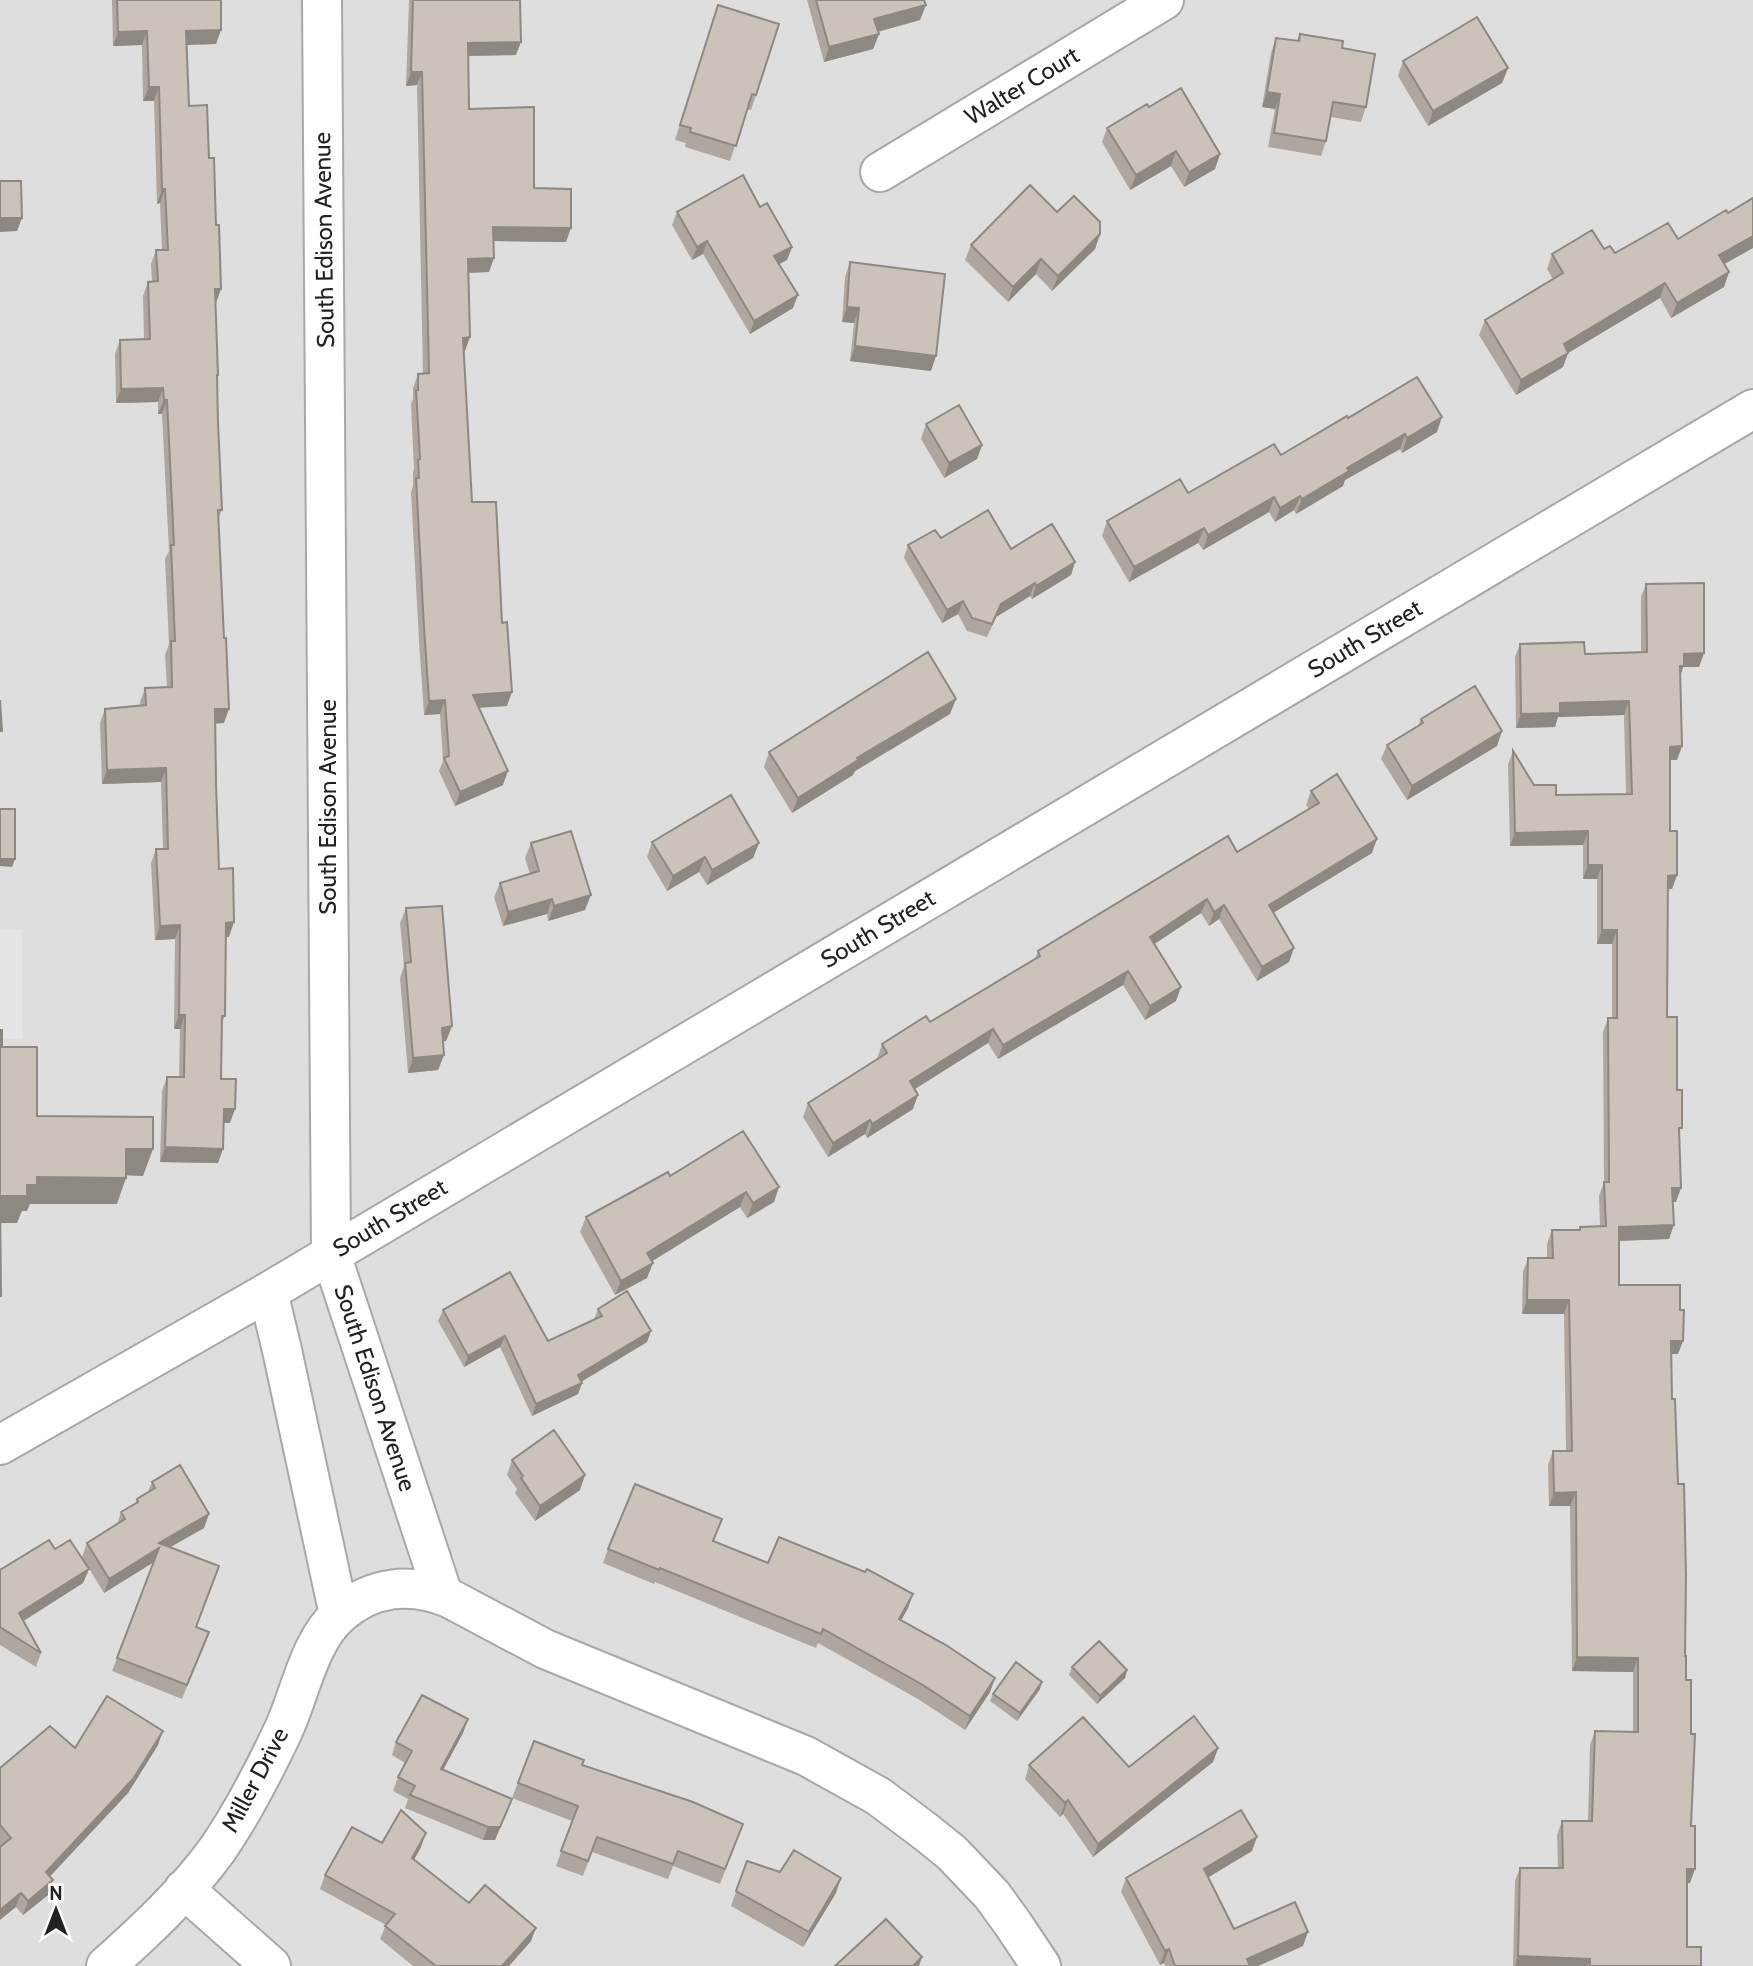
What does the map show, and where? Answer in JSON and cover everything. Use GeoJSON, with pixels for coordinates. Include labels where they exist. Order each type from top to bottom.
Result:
{"type":"FeatureCollection","features":[{"type":"Feature","properties":{"kind":"street","name":"South Edison Avenue"},"geometry":{"type":"LineString","coordinates":[[322,0],[331,1254],[443,1595]]}},
{"type":"Feature","properties":{"kind":"street","name":"Walter Court"},"geometry":{"type":"LineString","coordinates":[[880,172],[1164,0]]}},
{"type":"Feature","properties":{"kind":"street","name":"South Street"},"geometry":{"type":"LineString","coordinates":[[0,1445],[268,1292],[1753,409]]}},
{"type":"Feature","properties":{"kind":"street"},"geometry":{"type":"LineString","coordinates":[[268,1292],[339,1615]]}},
{"type":"Feature","properties":{"kind":"street","name":"Miller Drive"},"geometry":{"type":"LineString","coordinates":[[106,1966],[148,1927],[216,1850],[247,1799],[282,1732],[321,1638],[339,1615],[363,1598],[387,1590],[422,1588],[443,1595]]}},
{"type":"Feature","properties":{"kind":"street"},"geometry":{"type":"LineString","coordinates":[[443,1595],[545,1649],[806,1756],[878,1796],[934,1839],[972,1874],[992,1895],[1041,1966]]}},
{"type":"Feature","properties":{"kind":"street"},"geometry":{"type":"LineString","coordinates":[[184,1889],[271,1966]]}},
{"type":"Feature","properties":{"kind":"shaded area"},"geometry":{"type":"Polygon","coordinates":[[[0,0],[1753,0],[1753,1966],[0,1966],[0,0]]]}},
{"type":"Feature","properties":{"kind":"shaded area"},"geometry":{"type":"Polygon","coordinates":[[[0,930],[22,930],[22,1039],[0,1039],[0,930]]]}},
{"type":"Feature","properties":{"kind":"building"},"geometry":{"type":"Polygon","coordinates":[[[117,0],[221,0],[221,30],[186,31],[189,106],[207,105],[209,158],[214,158],[216,225],[219,225],[221,289],[215,289],[222,510],[218,510],[229,709],[215,709],[216,784],[219,869],[233,868],[234,922],[226,923],[221,1079],[236,1079],[235,1109],[224,1109],[223,1149],[165,1147],[167,1077],[184,1077],[185,1015],[179,1015],[180,925],[160,926],[156,849],[168,849],[166,768],[107,770],[105,709],[146,705],[145,688],[172,687],[171,641],[175,641],[171,545],[174,545],[167,400],[164,400],[163,388],[121,389],[120,340],[150,339],[148,282],[158,281],[156,250],[168,250],[165,189],[162,189],[159,87],[149,87],[147,31],[118,32],[117,0]]]}},
{"type":"Feature","properties":{"kind":"building"},"geometry":{"type":"Polygon","coordinates":[[[413,0],[520,0],[521,42],[468,43],[469,109],[534,107],[534,188],[571,189],[571,228],[493,227],[494,258],[468,259],[470,337],[463,338],[472,502],[496,502],[502,623],[507,622],[512,692],[473,695],[508,771],[460,792],[444,758],[449,756],[445,700],[429,701],[424,627],[416,478],[419,478],[420,459],[416,390],[418,374],[429,373],[422,72],[411,72],[413,0]]]}},
{"type":"Feature","properties":{"kind":"building"},"geometry":{"type":"Polygon","coordinates":[[[816,0],[924,0],[926,5],[874,19],[879,34],[829,47],[816,0]]]}},
{"type":"Feature","properties":{"kind":"building"},"geometry":{"type":"Polygon","coordinates":[[[718,5],[779,24],[756,95],[752,94],[736,146],[690,132],[691,128],[680,125],[718,5]]]}},
{"type":"Feature","properties":{"kind":"building"},"geometry":{"type":"Polygon","coordinates":[[[1477,17],[1508,68],[1433,111],[1403,61],[1477,17]]]}},
{"type":"Feature","properties":{"kind":"building"},"geometry":{"type":"Polygon","coordinates":[[[1300,34],[1343,41],[1342,48],[1375,54],[1366,107],[1333,102],[1326,141],[1274,133],[1280,94],[1267,92],[1276,38],[1299,41],[1300,34]]]}},
{"type":"Feature","properties":{"kind":"building"},"geometry":{"type":"Polygon","coordinates":[[[1181,88],[1220,154],[1189,172],[1176,151],[1136,175],[1107,128],[1181,88]]]}},
{"type":"Feature","properties":{"kind":"building"},"geometry":{"type":"Polygon","coordinates":[[[743,175],[760,207],[767,203],[792,247],[774,256],[798,295],[754,321],[707,241],[697,247],[677,212],[743,175]]]}},
{"type":"Feature","properties":{"kind":"building"},"geometry":{"type":"Polygon","coordinates":[[[0,181],[21,181],[22,218],[0,218],[0,181]]]}},
{"type":"Feature","properties":{"kind":"building"},"geometry":{"type":"Polygon","coordinates":[[[1030,185],[1057,212],[1074,196],[1100,222],[1100,234],[1058,276],[1041,259],[1013,287],[971,245],[1030,185]]]}},
{"type":"Feature","properties":{"kind":"building"},"geometry":{"type":"Polygon","coordinates":[[[1753,198],[1753,236],[1719,255],[1729,272],[1677,303],[1665,283],[1564,344],[1568,353],[1521,380],[1485,320],[1563,273],[1552,254],[1592,230],[1604,249],[1610,246],[1615,253],[1668,223],[1678,239],[1726,210],[1728,213],[1753,198]]]}},
{"type":"Feature","properties":{"kind":"building"},"geometry":{"type":"Polygon","coordinates":[[[850,262],[945,274],[936,356],[855,346],[859,308],[847,307],[850,262]]]}},
{"type":"Feature","properties":{"kind":"building"},"geometry":{"type":"Polygon","coordinates":[[[1417,377],[1442,417],[1407,438],[1405,434],[1347,468],[1349,471],[1302,499],[1300,496],[1280,508],[1274,497],[1208,535],[1204,528],[1134,567],[1107,521],[1180,479],[1188,493],[1274,444],[1281,455],[1417,377]]]}},
{"type":"Feature","properties":{"kind":"building"},"geometry":{"type":"Polygon","coordinates":[[[959,405],[982,445],[949,463],[926,424],[959,405]]]}},
{"type":"Feature","properties":{"kind":"building"},"geometry":{"type":"Polygon","coordinates":[[[988,510],[1011,549],[1052,524],[1075,562],[1001,604],[992,624],[972,618],[963,601],[947,610],[908,545],[935,530],[941,538],[988,510]]]}},
{"type":"Feature","properties":{"kind":"building"},"geometry":{"type":"Polygon","coordinates":[[[1704,583],[1704,653],[1684,654],[1684,666],[1680,666],[1682,746],[1670,747],[1670,831],[1677,831],[1677,875],[1668,876],[1667,1017],[1677,1017],[1677,1090],[1682,1090],[1682,1128],[1679,1128],[1681,1188],[1672,1188],[1674,1225],[1619,1227],[1619,1285],[1680,1285],[1680,1310],[1684,1310],[1683,1341],[1671,1341],[1672,1399],[1675,1399],[1678,1484],[1684,1484],[1686,1680],[1691,1680],[1691,1734],[1695,1734],[1691,1826],[1695,1826],[1695,1869],[1687,1869],[1687,1947],[1701,1947],[1701,1966],[1590,1966],[1590,1959],[1518,1956],[1520,1868],[1563,1868],[1562,1821],[1592,1821],[1595,1731],[1638,1732],[1638,1658],[1577,1657],[1576,1492],[1554,1493],[1553,1451],[1572,1451],[1569,1300],[1527,1300],[1528,1258],[1553,1258],[1552,1230],[1606,1226],[1604,1182],[1609,1182],[1608,1018],[1617,1018],[1617,930],[1602,930],[1602,865],[1588,865],[1588,831],[1515,833],[1513,751],[1534,785],[1556,785],[1556,795],[1632,794],[1629,701],[1560,703],[1560,713],[1521,714],[1520,644],[1584,642],[1585,654],[1647,652],[1646,584],[1704,583]]]}},
{"type":"Feature","properties":{"kind":"building"},"geometry":{"type":"Polygon","coordinates":[[[928,652],[956,699],[857,758],[858,760],[798,798],[769,752],[928,652]]]}},
{"type":"Feature","properties":{"kind":"building"},"geometry":{"type":"Polygon","coordinates":[[[1475,686],[1502,731],[1412,786],[1387,745],[1423,723],[1421,719],[1475,686]]]}},
{"type":"Feature","properties":{"kind":"building"},"geometry":{"type":"Polygon","coordinates":[[[0,700],[2,731],[0,731],[0,700]]]}},
{"type":"Feature","properties":{"kind":"building"},"geometry":{"type":"Polygon","coordinates":[[[1337,774],[1377,839],[1269,905],[1294,948],[1262,967],[1224,905],[1214,912],[1207,899],[1150,937],[1181,987],[1150,1006],[1128,971],[1003,1045],[993,1029],[910,1081],[918,1095],[872,1124],[870,1120],[833,1143],[808,1103],[887,1053],[882,1044],[926,1016],[930,1022],[1040,956],[1038,951],[1228,836],[1237,852],[1319,803],[1311,791],[1337,774]]]}},
{"type":"Feature","properties":{"kind":"building"},"geometry":{"type":"Polygon","coordinates":[[[731,795],[759,843],[712,870],[705,857],[673,876],[652,842],[731,795]]]}},
{"type":"Feature","properties":{"kind":"building"},"geometry":{"type":"Polygon","coordinates":[[[0,809],[15,809],[15,859],[0,859],[0,809]]]}},
{"type":"Feature","properties":{"kind":"building"},"geometry":{"type":"Polygon","coordinates":[[[571,831],[591,895],[554,906],[552,899],[508,912],[500,883],[539,871],[531,843],[571,831]]]}},
{"type":"Feature","properties":{"kind":"building"},"geometry":{"type":"Polygon","coordinates":[[[442,906],[452,1026],[442,1028],[444,1055],[413,1058],[405,963],[411,962],[406,908],[442,906]]]}},
{"type":"Feature","properties":{"kind":"building"},"geometry":{"type":"Polygon","coordinates":[[[0,1030],[2,1047],[37,1047],[37,1116],[153,1117],[153,1149],[126,1149],[126,1178],[37,1177],[37,1185],[27,1185],[27,1196],[0,1196],[0,1030]]]}},
{"type":"Feature","properties":{"kind":"building"},"geometry":{"type":"Polygon","coordinates":[[[743,1131],[779,1187],[753,1203],[746,1192],[647,1253],[653,1263],[621,1281],[586,1217],[668,1172],[670,1176],[743,1131]]]}},
{"type":"Feature","properties":{"kind":"building"},"geometry":{"type":"Polygon","coordinates":[[[0,1196],[1,1296],[0,1296],[0,1196]]]}},
{"type":"Feature","properties":{"kind":"building"},"geometry":{"type":"Polygon","coordinates":[[[510,1272],[548,1341],[602,1316],[598,1309],[627,1291],[651,1331],[578,1375],[582,1383],[536,1404],[505,1336],[468,1356],[443,1310],[510,1272]]]}},
{"type":"Feature","properties":{"kind":"building"},"geometry":{"type":"Polygon","coordinates":[[[554,1430],[585,1475],[540,1506],[512,1460],[554,1430]]]}},
{"type":"Feature","properties":{"kind":"building"},"geometry":{"type":"Polygon","coordinates":[[[180,1465],[209,1514],[159,1543],[219,1566],[196,1627],[209,1632],[187,1685],[117,1658],[159,1548],[109,1579],[87,1543],[125,1519],[121,1512],[155,1488],[152,1482],[180,1465]]]}},
{"type":"Feature","properties":{"kind":"building"},"geometry":{"type":"Polygon","coordinates":[[[635,1484],[722,1519],[713,1541],[768,1563],[779,1537],[865,1572],[867,1569],[913,1594],[899,1619],[946,1645],[995,1678],[970,1716],[923,1685],[823,1629],[821,1634],[608,1549],[635,1484]]]}},
{"type":"Feature","properties":{"kind":"building"},"geometry":{"type":"Polygon","coordinates":[[[49,1540],[55,1549],[70,1540],[89,1569],[19,1613],[41,1653],[0,1627],[0,1570],[49,1540]]]}},
{"type":"Feature","properties":{"kind":"building"},"geometry":{"type":"Polygon","coordinates":[[[1099,1641],[1127,1670],[1100,1696],[1072,1667],[1099,1641]]]}},
{"type":"Feature","properties":{"kind":"building"},"geometry":{"type":"Polygon","coordinates":[[[1016,1662],[1042,1682],[1020,1713],[993,1694],[1016,1662]]]}},
{"type":"Feature","properties":{"kind":"building"},"geometry":{"type":"Polygon","coordinates":[[[422,1695],[468,1719],[441,1769],[512,1799],[500,1827],[488,1827],[410,1795],[415,1786],[398,1777],[412,1751],[396,1742],[422,1695]]]}},
{"type":"Feature","properties":{"kind":"building"},"geometry":{"type":"Polygon","coordinates":[[[107,1696],[163,1731],[133,1779],[46,1872],[53,1880],[28,1901],[21,1893],[0,1910],[0,1847],[11,1838],[0,1825],[0,1768],[50,1726],[75,1748],[107,1696]]]}},
{"type":"Feature","properties":{"kind":"building"},"geometry":{"type":"Polygon","coordinates":[[[1194,1716],[1218,1748],[1098,1844],[1068,1800],[1065,1803],[1029,1765],[1083,1717],[1129,1767],[1194,1716]]]}},
{"type":"Feature","properties":{"kind":"building"},"geometry":{"type":"Polygon","coordinates":[[[534,1741],[584,1760],[582,1765],[693,1802],[743,1824],[725,1869],[678,1851],[673,1864],[597,1837],[588,1861],[561,1851],[578,1806],[518,1783],[534,1741]]]}},
{"type":"Feature","properties":{"kind":"building"},"geometry":{"type":"Polygon","coordinates":[[[401,1810],[426,1833],[412,1858],[469,1903],[485,1885],[536,1928],[502,1966],[436,1966],[385,1926],[395,1914],[325,1875],[352,1827],[382,1843],[401,1810]]]}},
{"type":"Feature","properties":{"kind":"building"},"geometry":{"type":"Polygon","coordinates":[[[1241,1810],[1257,1837],[1204,1869],[1234,1929],[1295,1902],[1308,1932],[1247,1959],[1250,1966],[1175,1966],[1169,1949],[1165,1951],[1126,1878],[1241,1810]]]}},
{"type":"Feature","properties":{"kind":"building"},"geometry":{"type":"Polygon","coordinates":[[[794,1850],[841,1878],[809,1932],[736,1891],[747,1861],[780,1872],[794,1850]]]}},
{"type":"Feature","properties":{"kind":"building"},"geometry":{"type":"Polygon","coordinates":[[[886,1919],[922,1957],[913,1966],[835,1966],[886,1919]]]}}]}
